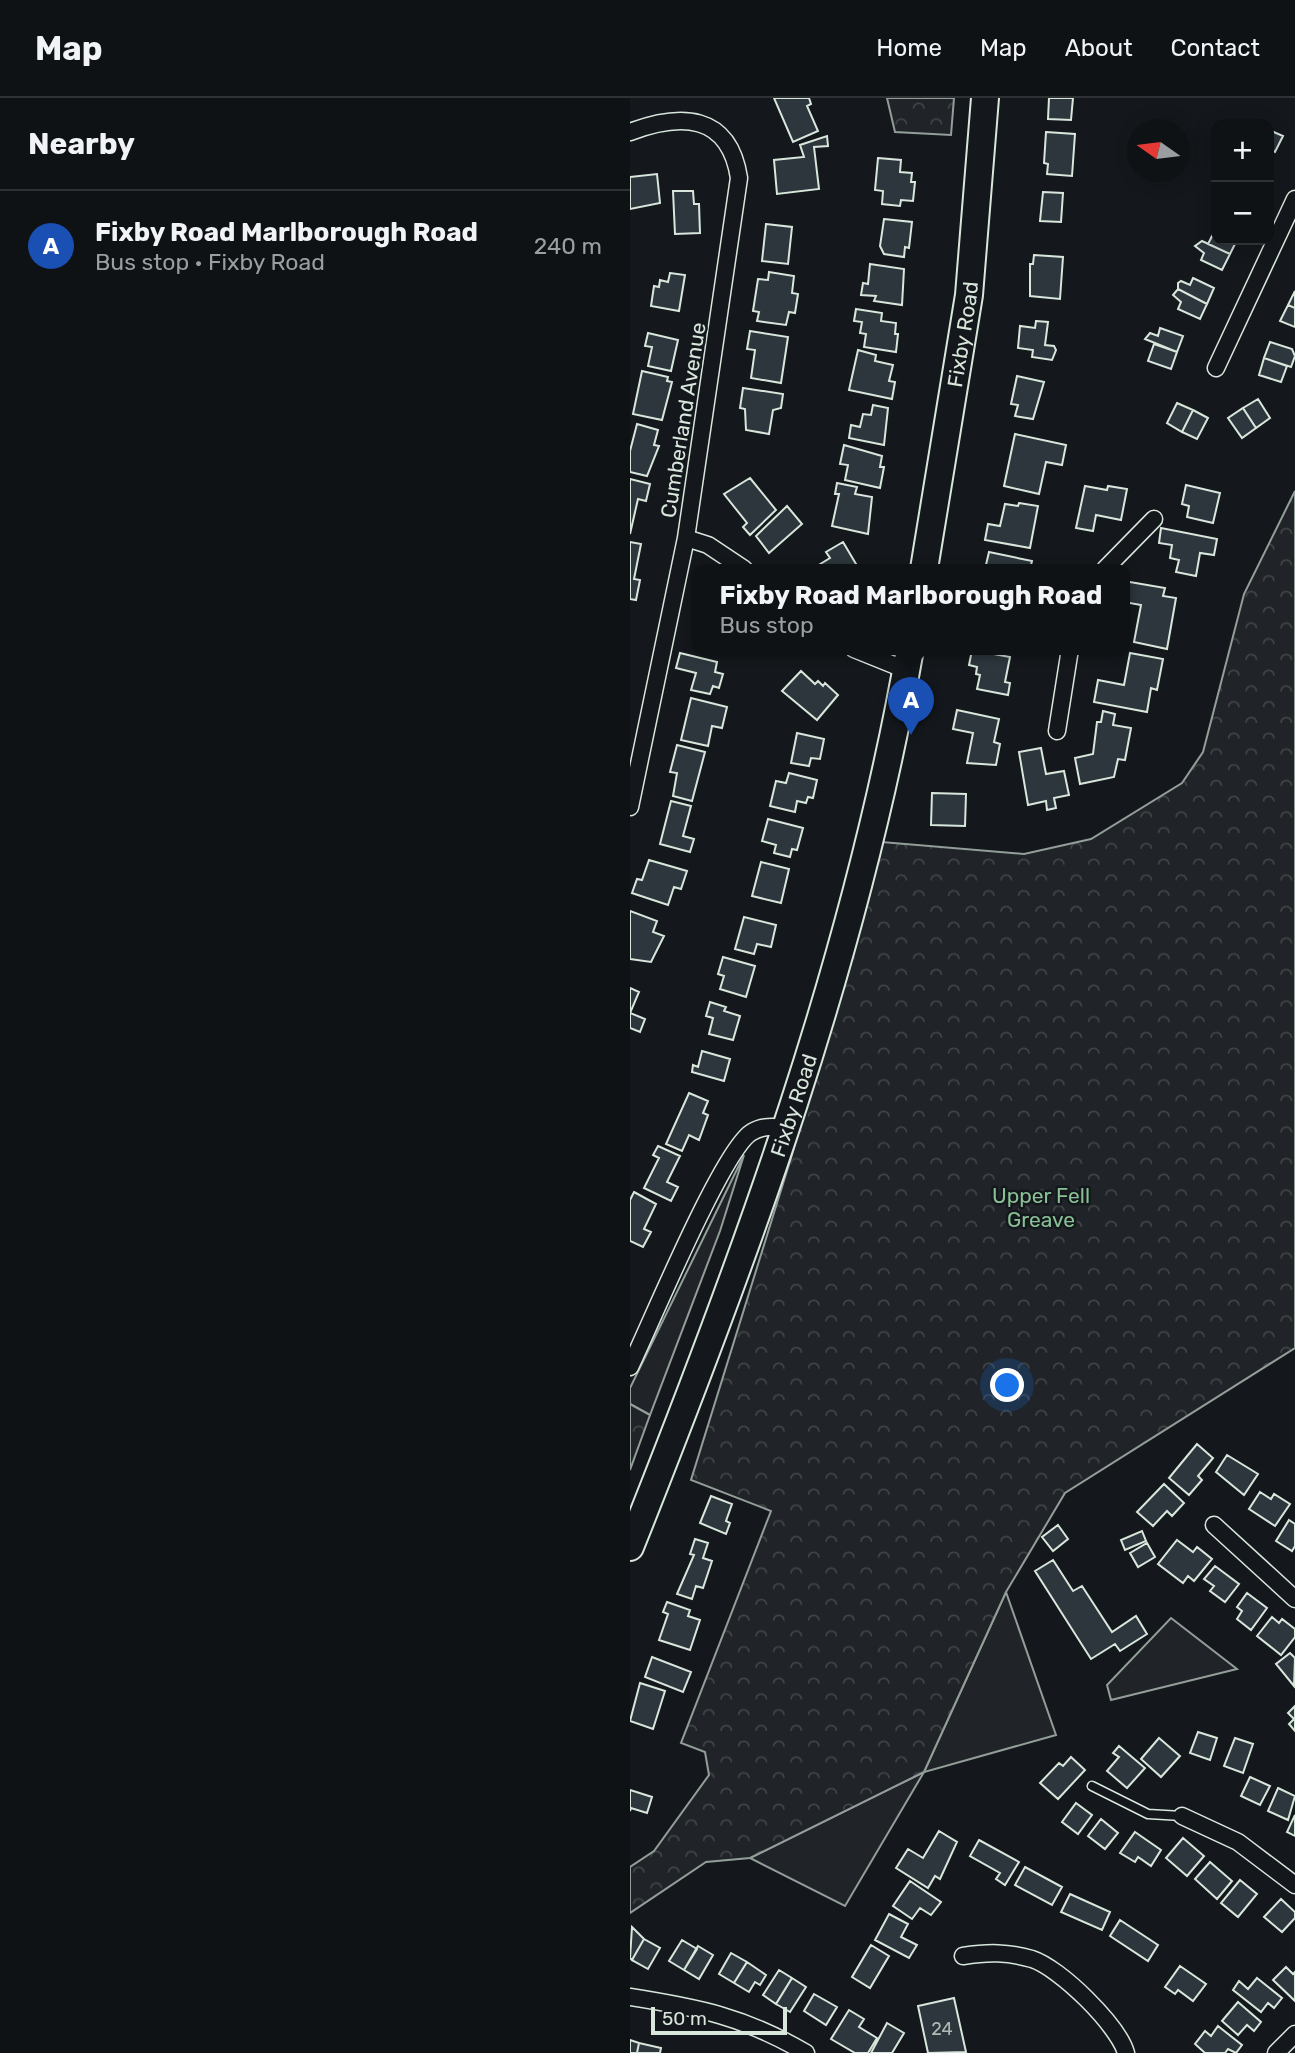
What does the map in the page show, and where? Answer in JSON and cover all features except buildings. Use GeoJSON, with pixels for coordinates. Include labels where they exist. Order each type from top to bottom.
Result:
{"type":"FeatureCollection","features":[{"type":"Feature","properties":{"kind":"main road","name":"Fixby Road"},"geometry":{"type":"LineString","coordinates":[[925,564],[969,295],[985,98]]}},
{"type":"Feature","properties":{"kind":"main road","name":"Fixby Road"},"geometry":{"type":"LineString","coordinates":[[630,1547],[710,1345],[789,1128],[848,928],[908,659]]}},
{"type":"Feature","properties":{"kind":"street","name":"Cumberland Avenue"},"geometry":{"type":"LineString","coordinates":[[630,132],[668,120],[694,121],[717,134],[726,143],[737,165],[739,178],[686,538],[630,807]]}},
{"type":"Feature","properties":{"kind":"street"},"geometry":{"type":"LineString","coordinates":[[1216,368],[1295,199]]}},
{"type":"Feature","properties":{"kind":"street"},"geometry":{"type":"LineString","coordinates":[[1110,564],[1154,519]]}},
{"type":"Feature","properties":{"kind":"street"},"geometry":{"type":"LineString","coordinates":[[686,538],[708,545],[736,564]]}},
{"type":"Feature","properties":{"kind":"street"},"geometry":{"type":"LineString","coordinates":[[886,655],[908,659]]}},
{"type":"Feature","properties":{"kind":"street"},"geometry":{"type":"LineString","coordinates":[[1057,730],[1069,655]]}},
{"type":"Feature","properties":{"kind":"street"},"geometry":{"type":"LineString","coordinates":[[630,1367],[724,1169],[750,1133],[769,1126],[789,1128]]}},
{"type":"Feature","properties":{"kind":"street"},"geometry":{"type":"LineString","coordinates":[[1214,1525],[1278,1580],[1295,1599]]}},
{"type":"Feature","properties":{"kind":"street"},"geometry":{"type":"LineString","coordinates":[[1182,1816],[1238,1842],[1295,1885]]}},
{"type":"Feature","properties":{"kind":"street"},"geometry":{"type":"LineString","coordinates":[[963,1956],[996,1951],[1035,1960],[1088,1998],[1124,2043],[1126,2053]]}},
{"type":"Feature","properties":{"kind":"street"},"geometry":{"type":"LineString","coordinates":[[630,1997],[694,2007],[733,2017],[768,2031],[806,2053]]}},
{"type":"Feature","properties":{"kind":"street"},"geometry":{"type":"LineString","coordinates":[[1276,2053],[1295,2034]]}},
{"type":"Feature","properties":{"kind":"lane"},"geometry":{"type":"LineString","coordinates":[[1092,1786],[1148,1814],[1182,1816]]}},
{"type":"Feature","properties":{"kind":"green space"},"geometry":{"type":"Polygon","coordinates":[[[887,98],[954,98],[951,135],[895,132],[887,98]]]}},
{"type":"Feature","properties":{"kind":"green space","name":"Upper Fell Greave"},"geometry":{"type":"Polygon","coordinates":[[[1295,491],[1295,1348],[1065,1493],[1006,1592],[924,1772],[750,1858],[706,1862],[630,1913],[630,1867],[654,1851],[709,1775],[705,1752],[681,1743],[771,1511],[691,1480],[791,1158],[882,842],[1024,854],[1091,839],[1182,783],[1203,752],[1244,594],[1295,491]]]}},
{"type":"Feature","properties":{"kind":"green space"},"geometry":{"type":"Polygon","coordinates":[[[744,1155],[720,1231],[650,1415],[630,1404],[630,1388],[744,1155]]]}},
{"type":"Feature","properties":{"kind":"green space"},"geometry":{"type":"Polygon","coordinates":[[[630,1404],[650,1415],[630,1470],[630,1404]]]}},
{"type":"Feature","properties":{"kind":"green space"},"geometry":{"type":"Polygon","coordinates":[[[1006,1592],[1056,1735],[924,1772],[1006,1592]]]}},
{"type":"Feature","properties":{"kind":"green space"},"geometry":{"type":"Polygon","coordinates":[[[1171,1618],[1237,1669],[1111,1700],[1107,1685],[1171,1618]]]}},
{"type":"Feature","properties":{"kind":"green space"},"geometry":{"type":"Polygon","coordinates":[[[924,1772],[845,1906],[750,1858],[924,1772]]]}},
{"type":"Feature","properties":{"kind":"place","name":"Fixby Road Marlborough Road"},"geometry":{"type":"Point","coordinates":[911,735]}}]}
